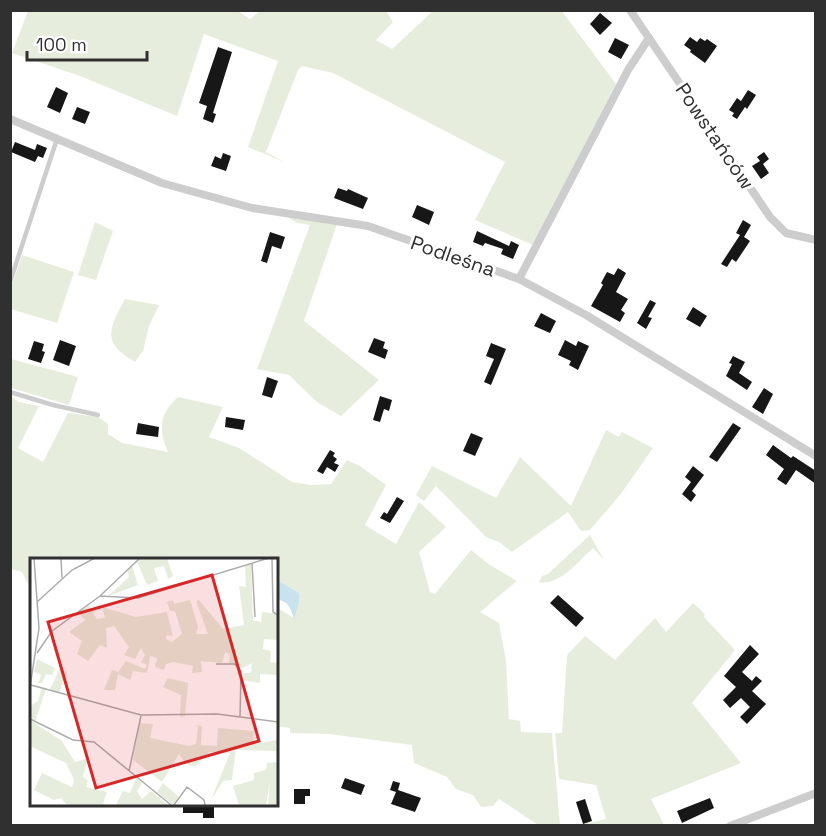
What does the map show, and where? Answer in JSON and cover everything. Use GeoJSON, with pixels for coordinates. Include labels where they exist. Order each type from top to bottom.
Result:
{"type":"FeatureCollection","features":[{"type":"Feature","properties":{"kind":"street","name":"Powstańców"},"geometry":{"type":"LineString","coordinates":[[630,10],[770,217],[786,233],[816,240]]}},
{"type":"Feature","properties":{"kind":"street"},"geometry":{"type":"LineString","coordinates":[[519,279],[628,70],[649,38]]}},
{"type":"Feature","properties":{"kind":"street","name":"Podleśna"},"geometry":{"type":"LineString","coordinates":[[10,119],[162,183],[252,208],[368,226],[519,279],[595,321],[816,456]]}},
{"type":"Feature","properties":{"kind":"street"},"geometry":{"type":"LineString","coordinates":[[730,825],[816,793]]}},
{"type":"Feature","properties":{"kind":"lane"},"geometry":{"type":"LineString","coordinates":[[10,282],[57,139]]}},
{"type":"Feature","properties":{"kind":"lane"},"geometry":{"type":"LineString","coordinates":[[10,392],[98,415]]}},
{"type":"Feature","properties":{"kind":"green space"},"geometry":{"type":"Polygon","coordinates":[[[236,10],[250,19],[260,11],[386,11],[393,22],[376,40],[392,49],[433,11],[561,10],[616,84],[533,245],[475,220],[505,162],[333,73],[302,66],[298,70],[266,152],[284,162],[248,147],[278,61],[204,34],[177,116],[80,76],[12,53],[28,11],[236,10]]]}},
{"type":"Feature","properties":{"kind":"green space"},"geometry":{"type":"Polygon","coordinates":[[[289,218],[338,221],[304,321],[379,380],[341,416],[317,402],[289,375],[257,369],[310,225],[297,223],[289,218]]]}},
{"type":"Feature","properties":{"kind":"green space"},"geometry":{"type":"Polygon","coordinates":[[[95,222],[113,231],[96,280],[78,275],[95,222]]]}},
{"type":"Feature","properties":{"kind":"green space"},"geometry":{"type":"Polygon","coordinates":[[[22,255],[74,272],[57,323],[11,309],[11,287],[22,255]]]}},
{"type":"Feature","properties":{"kind":"green space"},"geometry":{"type":"Polygon","coordinates":[[[125,299],[159,305],[149,326],[143,351],[135,362],[117,348],[111,334],[115,319],[125,299]]]}},
{"type":"Feature","properties":{"kind":"green space"},"geometry":{"type":"Polygon","coordinates":[[[11,359],[78,377],[69,405],[11,388],[11,359]]]}},
{"type":"Feature","properties":{"kind":"green space"},"geometry":{"type":"Polygon","coordinates":[[[10,396],[19,402],[39,406],[18,448],[43,462],[68,413],[98,417],[108,424],[108,434],[122,443],[168,452],[163,437],[162,423],[167,410],[178,397],[223,407],[209,437],[239,448],[292,482],[311,485],[331,484],[347,460],[360,466],[386,485],[365,525],[396,544],[419,502],[446,527],[419,552],[430,592],[435,594],[471,550],[490,565],[517,581],[480,612],[499,623],[506,661],[509,719],[520,721],[521,732],[552,733],[560,825],[538,825],[499,799],[493,806],[481,807],[473,795],[456,789],[447,777],[414,763],[412,745],[329,734],[290,733],[290,728],[278,726],[278,608],[294,618],[299,593],[278,580],[278,558],[30,558],[30,587],[22,572],[11,569],[10,396]]]}},
{"type":"Feature","properties":{"kind":"green space"},"geometry":{"type":"Polygon","coordinates":[[[606,430],[619,437],[622,432],[653,448],[620,495],[590,530],[581,531],[568,512],[512,552],[499,542],[486,537],[436,486],[424,501],[416,495],[432,466],[496,498],[520,457],[571,506],[606,430]]]}},
{"type":"Feature","properties":{"kind":"green space"},"geometry":{"type":"Polygon","coordinates":[[[590,535],[604,560],[593,548],[562,576],[547,582],[539,582],[542,576],[548,574],[590,535]]]}},
{"type":"Feature","properties":{"kind":"green space"},"geometry":{"type":"Polygon","coordinates":[[[693,603],[735,650],[692,703],[741,763],[651,799],[664,825],[579,825],[606,819],[596,785],[559,779],[555,733],[562,733],[567,655],[585,636],[615,660],[655,618],[666,632],[693,603]]]}},
{"type":"Feature","properties":{"kind":"water"},"geometry":{"type":"Polygon","coordinates":[[[278,580],[299,593],[294,619],[292,611],[283,601],[278,600],[278,580]]]}},
{"type":"Feature","properties":{"kind":"building"},"geometry":{"type":"Polygon","coordinates":[[[600,13],[612,23],[600,35],[590,24],[600,13]]]}},
{"type":"Feature","properties":{"kind":"building"},"geometry":{"type":"Polygon","coordinates":[[[690,37],[697,42],[700,38],[705,41],[707,39],[717,46],[705,63],[684,45],[690,37]]]}},
{"type":"Feature","properties":{"kind":"building"},"geometry":{"type":"Polygon","coordinates":[[[615,38],[629,45],[621,59],[608,52],[615,38]]]}},
{"type":"Feature","properties":{"kind":"building"},"geometry":{"type":"Polygon","coordinates":[[[218,47],[232,52],[213,113],[216,114],[213,123],[203,119],[207,106],[199,103],[218,47]]]}},
{"type":"Feature","properties":{"kind":"building"},"geometry":{"type":"Polygon","coordinates":[[[56,87],[68,93],[60,113],[47,107],[56,87]]]}},
{"type":"Feature","properties":{"kind":"building"},"geometry":{"type":"Polygon","coordinates":[[[748,90],[756,95],[737,119],[729,110],[737,98],[741,101],[748,90]]]}},
{"type":"Feature","properties":{"kind":"building"},"geometry":{"type":"Polygon","coordinates":[[[77,107],[90,112],[85,124],[72,119],[77,107]]]}},
{"type":"Feature","properties":{"kind":"building"},"geometry":{"type":"Polygon","coordinates":[[[15,142],[35,150],[37,144],[47,148],[43,158],[38,156],[35,162],[11,152],[15,142]]]}},
{"type":"Feature","properties":{"kind":"building"},"geometry":{"type":"Polygon","coordinates":[[[764,152],[769,159],[763,164],[769,173],[761,179],[752,166],[760,161],[757,157],[764,152]]]}},
{"type":"Feature","properties":{"kind":"building"},"geometry":{"type":"Polygon","coordinates":[[[223,153],[231,156],[226,171],[211,166],[215,156],[221,159],[223,153]]]}},
{"type":"Feature","properties":{"kind":"building"},"geometry":{"type":"Polygon","coordinates":[[[338,188],[347,191],[348,189],[368,198],[363,209],[334,198],[338,188]]]}},
{"type":"Feature","properties":{"kind":"building"},"geometry":{"type":"Polygon","coordinates":[[[417,205],[434,212],[429,225],[412,217],[417,205]]]}},
{"type":"Feature","properties":{"kind":"building"},"geometry":{"type":"Polygon","coordinates":[[[743,220],[751,225],[744,237],[750,241],[736,262],[732,259],[727,267],[721,264],[740,235],[736,233],[743,220]]]}},
{"type":"Feature","properties":{"kind":"building"},"geometry":{"type":"Polygon","coordinates":[[[477,231],[509,246],[511,241],[519,245],[513,259],[501,254],[503,249],[473,242],[477,231]]]}},
{"type":"Feature","properties":{"kind":"building"},"geometry":{"type":"Polygon","coordinates":[[[270,232],[285,237],[281,249],[272,246],[267,263],[261,261],[270,232]]]}},
{"type":"Feature","properties":{"kind":"building"},"geometry":{"type":"Polygon","coordinates":[[[618,268],[626,273],[616,292],[628,299],[621,310],[625,313],[620,322],[591,306],[603,285],[601,283],[607,272],[614,275],[618,268]]]}},
{"type":"Feature","properties":{"kind":"building"},"geometry":{"type":"Polygon","coordinates":[[[650,300],[656,303],[648,317],[652,318],[646,329],[637,323],[650,300]]]}},
{"type":"Feature","properties":{"kind":"building"},"geometry":{"type":"Polygon","coordinates":[[[693,307],[707,316],[700,327],[686,319],[693,307]]]}},
{"type":"Feature","properties":{"kind":"building"},"geometry":{"type":"Polygon","coordinates":[[[541,313],[556,321],[550,333],[534,326],[541,313]]]}},
{"type":"Feature","properties":{"kind":"building"},"geometry":{"type":"Polygon","coordinates":[[[374,338],[385,342],[383,348],[388,350],[385,359],[368,352],[374,338]]]}},
{"type":"Feature","properties":{"kind":"building"},"geometry":{"type":"Polygon","coordinates":[[[60,340],[76,346],[69,366],[53,360],[60,340]]]}},
{"type":"Feature","properties":{"kind":"building"},"geometry":{"type":"Polygon","coordinates":[[[565,340],[576,346],[578,341],[589,346],[578,370],[569,365],[571,361],[558,355],[565,340]]]}},
{"type":"Feature","properties":{"kind":"building"},"geometry":{"type":"Polygon","coordinates":[[[34,341],[44,344],[42,351],[45,352],[41,363],[28,359],[34,341]]]}},
{"type":"Feature","properties":{"kind":"building"},"geometry":{"type":"Polygon","coordinates":[[[491,343],[506,349],[491,385],[484,382],[494,359],[486,356],[491,343]]]}},
{"type":"Feature","properties":{"kind":"building"},"geometry":{"type":"Polygon","coordinates":[[[733,356],[745,362],[739,373],[752,382],[747,390],[726,376],[733,356]]]}},
{"type":"Feature","properties":{"kind":"building"},"geometry":{"type":"Polygon","coordinates":[[[267,377],[278,381],[272,398],[262,395],[267,377]]]}},
{"type":"Feature","properties":{"kind":"building"},"geometry":{"type":"Polygon","coordinates":[[[764,388],[773,394],[763,414],[752,407],[764,388]]]}},
{"type":"Feature","properties":{"kind":"building"},"geometry":{"type":"Polygon","coordinates":[[[380,396],[392,400],[389,411],[384,409],[380,422],[373,420],[380,396]]]}},
{"type":"Feature","properties":{"kind":"building"},"geometry":{"type":"Polygon","coordinates":[[[226,417],[245,420],[243,430],[225,427],[226,417]]]}},
{"type":"Feature","properties":{"kind":"building"},"geometry":{"type":"Polygon","coordinates":[[[138,423],[159,427],[158,437],[136,434],[138,423]]]}},
{"type":"Feature","properties":{"kind":"building"},"geometry":{"type":"Polygon","coordinates":[[[733,423],[741,428],[717,462],[709,457],[733,423]]]}},
{"type":"Feature","properties":{"kind":"building"},"geometry":{"type":"Polygon","coordinates":[[[471,433],[483,438],[475,456],[463,451],[471,433]]]}},
{"type":"Feature","properties":{"kind":"building"},"geometry":{"type":"Polygon","coordinates":[[[773,445],[791,458],[793,456],[816,471],[816,484],[796,470],[786,485],[777,479],[784,469],[766,455],[773,445]]]}},
{"type":"Feature","properties":{"kind":"building"},"geometry":{"type":"Polygon","coordinates":[[[330,450],[335,453],[333,456],[337,459],[334,463],[339,465],[335,472],[327,467],[323,474],[317,471],[330,450]]]}},
{"type":"Feature","properties":{"kind":"building"},"geometry":{"type":"Polygon","coordinates":[[[693,466],[704,475],[692,491],[696,495],[691,502],[682,494],[691,482],[685,477],[693,466]]]}},
{"type":"Feature","properties":{"kind":"building"},"geometry":{"type":"Polygon","coordinates":[[[397,497],[404,501],[390,523],[380,518],[384,512],[387,514],[397,497]]]}},
{"type":"Feature","properties":{"kind":"building"},"geometry":{"type":"Polygon","coordinates":[[[558,595],[584,618],[576,627],[550,603],[558,595]]]}},
{"type":"Feature","properties":{"kind":"building"},"geometry":{"type":"Polygon","coordinates":[[[750,645],[759,654],[742,672],[752,681],[756,676],[762,681],[752,691],[766,704],[747,724],[740,717],[750,707],[741,698],[730,708],[723,700],[736,687],[724,676],[750,645]]]}},
{"type":"Feature","properties":{"kind":"building"},"geometry":{"type":"Polygon","coordinates":[[[345,778],[365,785],[361,795],[341,788],[345,778]]]}},
{"type":"Feature","properties":{"kind":"building"},"geometry":{"type":"Polygon","coordinates":[[[393,781],[400,783],[398,790],[421,798],[415,812],[391,804],[396,792],[390,790],[393,781]]]}},
{"type":"Feature","properties":{"kind":"building"},"geometry":{"type":"Polygon","coordinates":[[[294,789],[310,789],[310,796],[305,796],[305,804],[294,804],[294,789]]]}},
{"type":"Feature","properties":{"kind":"building"},"geometry":{"type":"Polygon","coordinates":[[[710,798],[714,808],[682,823],[677,811],[710,798]]]}},
{"type":"Feature","properties":{"kind":"building"},"geometry":{"type":"Polygon","coordinates":[[[585,799],[592,821],[583,824],[576,802],[585,799]]]}},
{"type":"Feature","properties":{"kind":"building"},"geometry":{"type":"Polygon","coordinates":[[[183,806],[214,806],[214,818],[203,818],[203,813],[183,813],[183,806]]]}}]}
